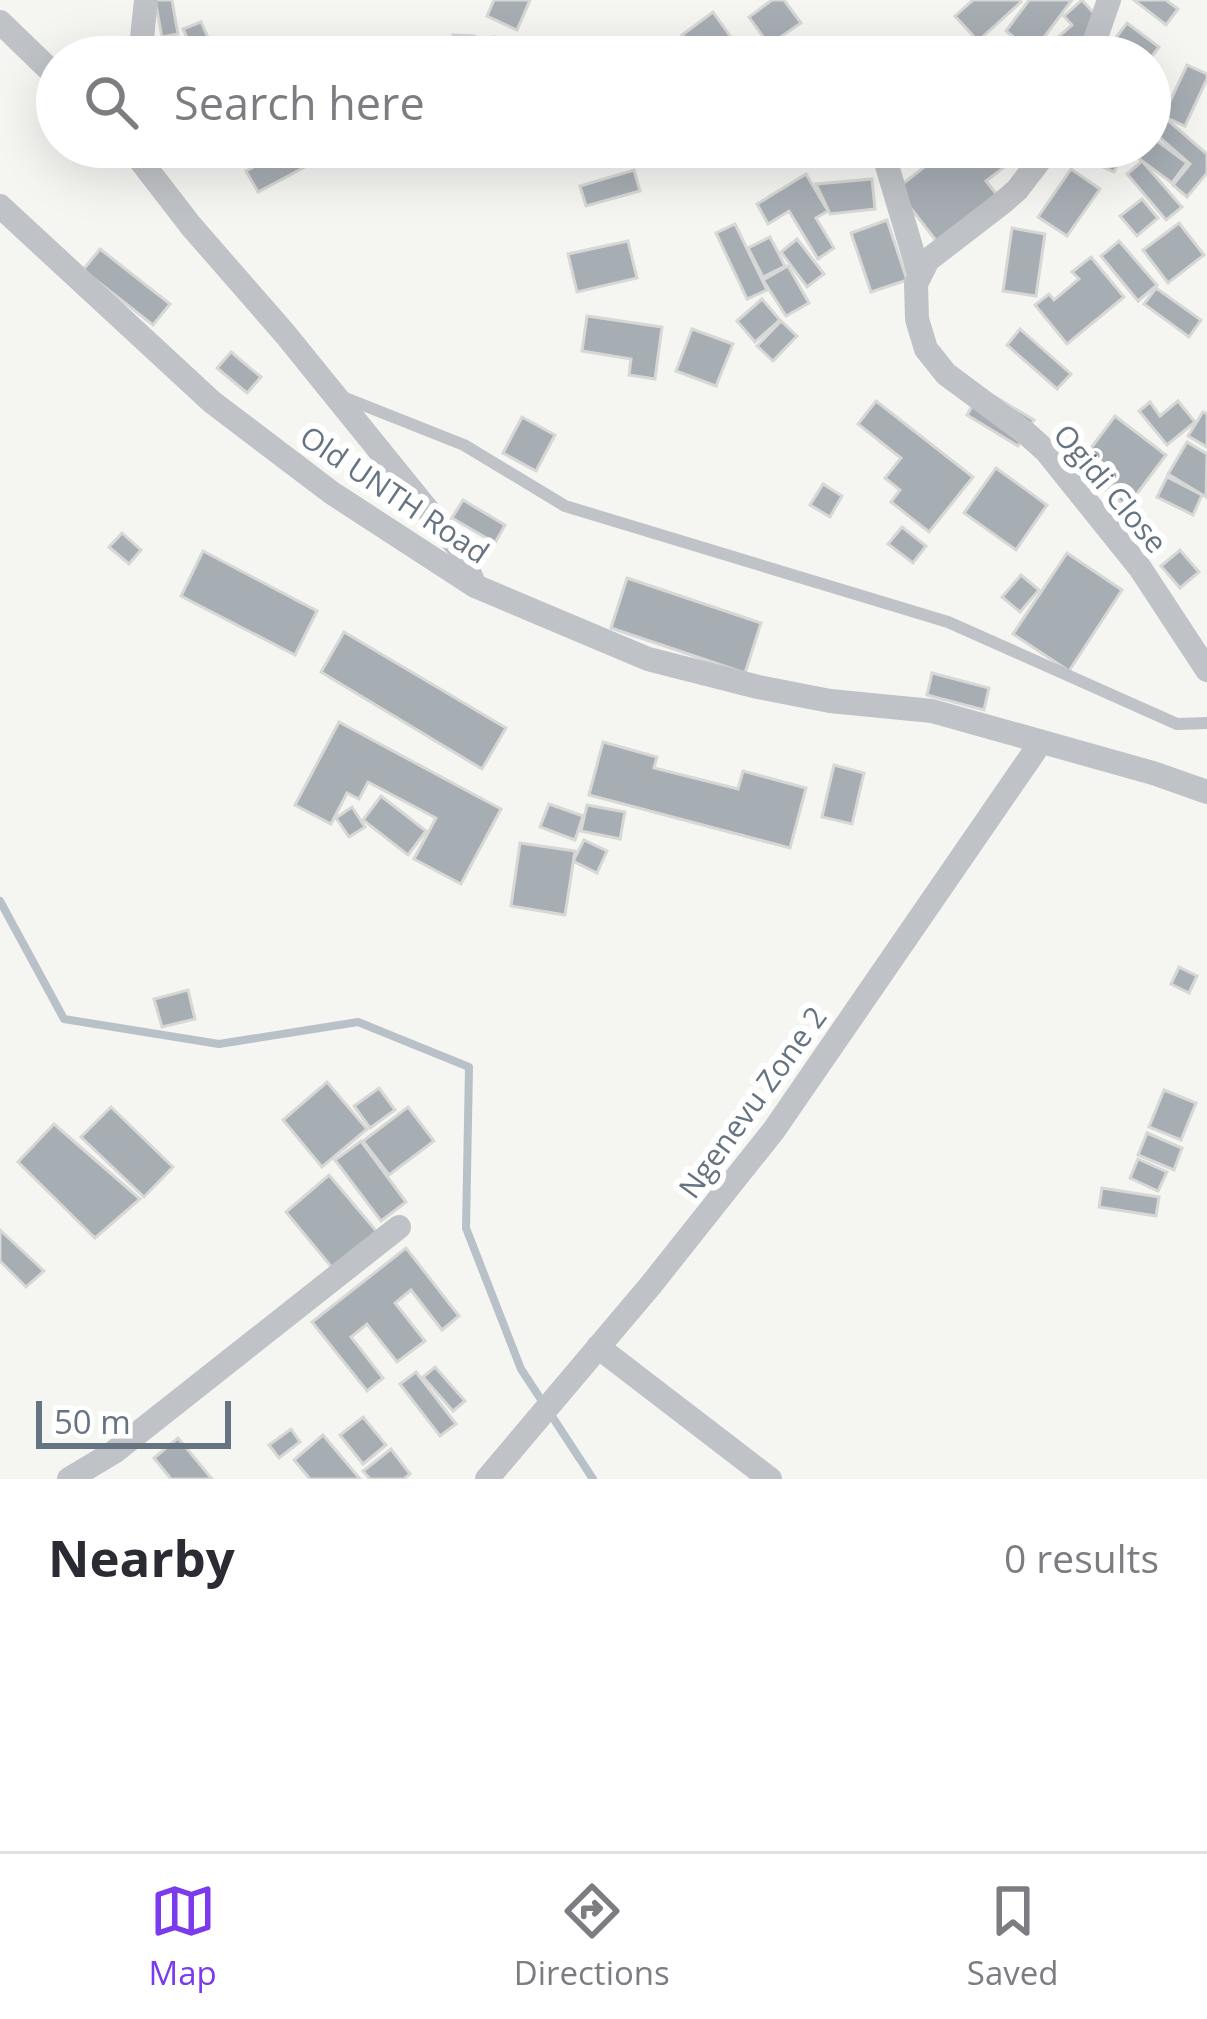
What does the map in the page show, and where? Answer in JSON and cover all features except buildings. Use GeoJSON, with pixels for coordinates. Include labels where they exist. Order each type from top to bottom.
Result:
{"type":"FeatureCollection","features":[{"type":"Feature","properties":{"kind":"street"},"geometry":{"type":"LineString","coordinates":[[142,36],[146,0]]}},
{"type":"Feature","properties":{"kind":"street"},"geometry":{"type":"LineString","coordinates":[[1096,36],[1109,0]]}},
{"type":"Feature","properties":{"kind":"street"},"geometry":{"type":"LineString","coordinates":[[0,22],[36,57]]}},
{"type":"Feature","properties":{"kind":"street"},"geometry":{"type":"LineString","coordinates":[[150,168],[191,226],[286,334],[460,550],[475,586]]}},
{"type":"Feature","properties":{"kind":"street","name":"Ogidi Close"},"geometry":{"type":"LineString","coordinates":[[888,168],[919,274],[917,319],[926,349],[959,386],[1046,451],[1140,568],[1207,670]]}},
{"type":"Feature","properties":{"kind":"street"},"geometry":{"type":"LineString","coordinates":[[919,274],[928,260],[1017,190],[1034,168]]}},
{"type":"Feature","properties":{"kind":"street","name":"Old UNTH Road"},"geometry":{"type":"LineString","coordinates":[[0,206],[212,402],[332,493],[475,586],[648,659],[830,701],[932,711],[1153,772],[1207,792]]}},
{"type":"Feature","properties":{"kind":"street","name":"Ngenevu Zone 2"},"geometry":{"type":"LineString","coordinates":[[487,1479],[774,1130],[1041,742]]}},
{"type":"Feature","properties":{"kind":"street"},"geometry":{"type":"LineString","coordinates":[[69,1479],[114,1452],[399,1227]]}},
{"type":"Feature","properties":{"kind":"street"},"geometry":{"type":"LineString","coordinates":[[598,1347],[770,1479]]}},
{"type":"Feature","properties":{"kind":"lane"},"geometry":{"type":"LineString","coordinates":[[330,392],[464,445],[565,506],[948,622],[1178,724],[1207,723]]}},
{"type":"Feature","properties":{"kind":"waterway"},"geometry":{"type":"LineString","coordinates":[[0,901],[64,1019],[219,1044],[358,1022],[469,1067],[466,1228],[521,1369],[593,1479]]}}]}
